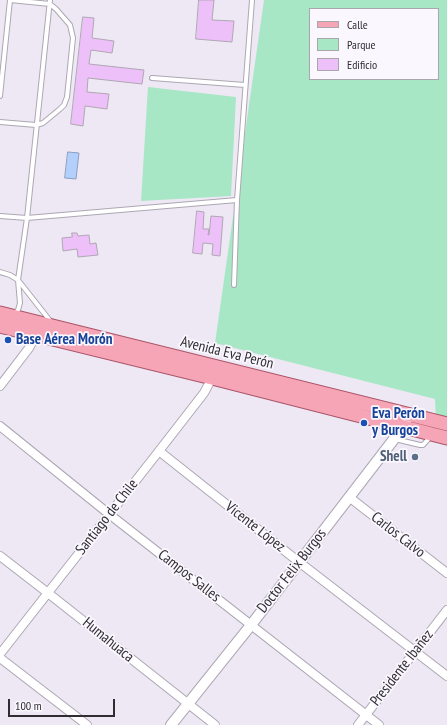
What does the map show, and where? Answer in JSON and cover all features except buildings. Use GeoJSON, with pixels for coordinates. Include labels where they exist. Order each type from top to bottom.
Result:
{"type":"FeatureCollection","features":[{"type":"Feature","properties":{"kind":"main road","name":"Avenida Eva Perón"},"geometry":{"type":"LineString","coordinates":[[4,318],[54,327],[406,420],[433,434],[447,438]]}},
{"type":"Feature","properties":{"kind":"main road","name":"Avenida Eva Perón"},"geometry":{"type":"LineString","coordinates":[[4,318],[36,335],[212,378],[406,420],[447,424]]}},
{"type":"Feature","properties":{"kind":"street"},"geometry":{"type":"LineString","coordinates":[[0,386],[29,348],[36,335]]}},
{"type":"Feature","properties":{"kind":"street","name":"Santiago de Chile"},"geometry":{"type":"LineString","coordinates":[[0,654],[204,393],[212,378]]}},
{"type":"Feature","properties":{"kind":"street","name":"Doctor Felix Burgos"},"geometry":{"type":"LineString","coordinates":[[172,725],[394,439],[406,420]]}},
{"type":"Feature","properties":{"kind":"street","name":"Campos Salles"},"geometry":{"type":"LineString","coordinates":[[0,426],[109,514],[379,725]]}},
{"type":"Feature","properties":{"kind":"street","name":"Vicente López"},"geometry":{"type":"LineString","coordinates":[[159,451],[299,562],[447,676]]}},
{"type":"Feature","properties":{"kind":"street","name":"Carlos Calvo"},"geometry":{"type":"LineString","coordinates":[[349,497],[447,573]]}},
{"type":"Feature","properties":{"kind":"street","name":"Humahuaca"},"geometry":{"type":"LineString","coordinates":[[0,556],[215,725]]}},
{"type":"Feature","properties":{"kind":"street","name":"Presidente Ibañez"},"geometry":{"type":"LineString","coordinates":[[358,725],[447,610]]}},
{"type":"Feature","properties":{"kind":"street"},"geometry":{"type":"LineString","coordinates":[[0,658],[87,725]]}},
{"type":"Feature","properties":{"kind":"lane"},"geometry":{"type":"LineString","coordinates":[[0,96],[10,0],[50,2],[70,25],[74,38],[67,97],[64,105],[44,123],[36,125],[0,122]]}},
{"type":"Feature","properties":{"kind":"lane"},"geometry":{"type":"LineString","coordinates":[[234,285],[237,200],[252,0]]}},
{"type":"Feature","properties":{"kind":"lane"},"geometry":{"type":"LineString","coordinates":[[4,318],[18,310],[20,303],[18,280],[27,218],[50,2]]}},
{"type":"Feature","properties":{"kind":"lane"},"geometry":{"type":"LineString","coordinates":[[152,78],[245,85]]}},
{"type":"Feature","properties":{"kind":"lane"},"geometry":{"type":"LineString","coordinates":[[0,216],[27,218],[237,200]]}},
{"type":"Feature","properties":{"kind":"lane"},"geometry":{"type":"LineString","coordinates":[[0,272],[10,275],[18,280],[54,327]]}},
{"type":"Feature","properties":{"kind":"lane"},"geometry":{"type":"LineString","coordinates":[[394,439],[420,446],[433,434]]}},
{"type":"Feature","properties":{"kind":"green space"},"geometry":{"type":"Polygon","coordinates":[[[264,0],[447,0],[447,424],[436,422],[435,399],[215,343],[264,0]]]}},
{"type":"Feature","properties":{"kind":"green space"},"geometry":{"type":"Polygon","coordinates":[[[148,87],[236,97],[231,196],[141,201],[148,87]]]}},
{"type":"Feature","properties":{"kind":"water"},"geometry":{"type":"Polygon","coordinates":[[[68,152],[79,153],[76,179],[65,178],[68,152]]]}},
{"type":"Feature","properties":{"kind":"place","name":"Base Aérea Morón"},"geometry":{"type":"Point","coordinates":[8,340]}},
{"type":"Feature","properties":{"kind":"place","name":"Eva Perón y Burgos"},"geometry":{"type":"Point","coordinates":[364,423]}},
{"type":"Feature","properties":{"kind":"place","name":"Shell"},"geometry":{"type":"Point","coordinates":[415,457]}}]}
